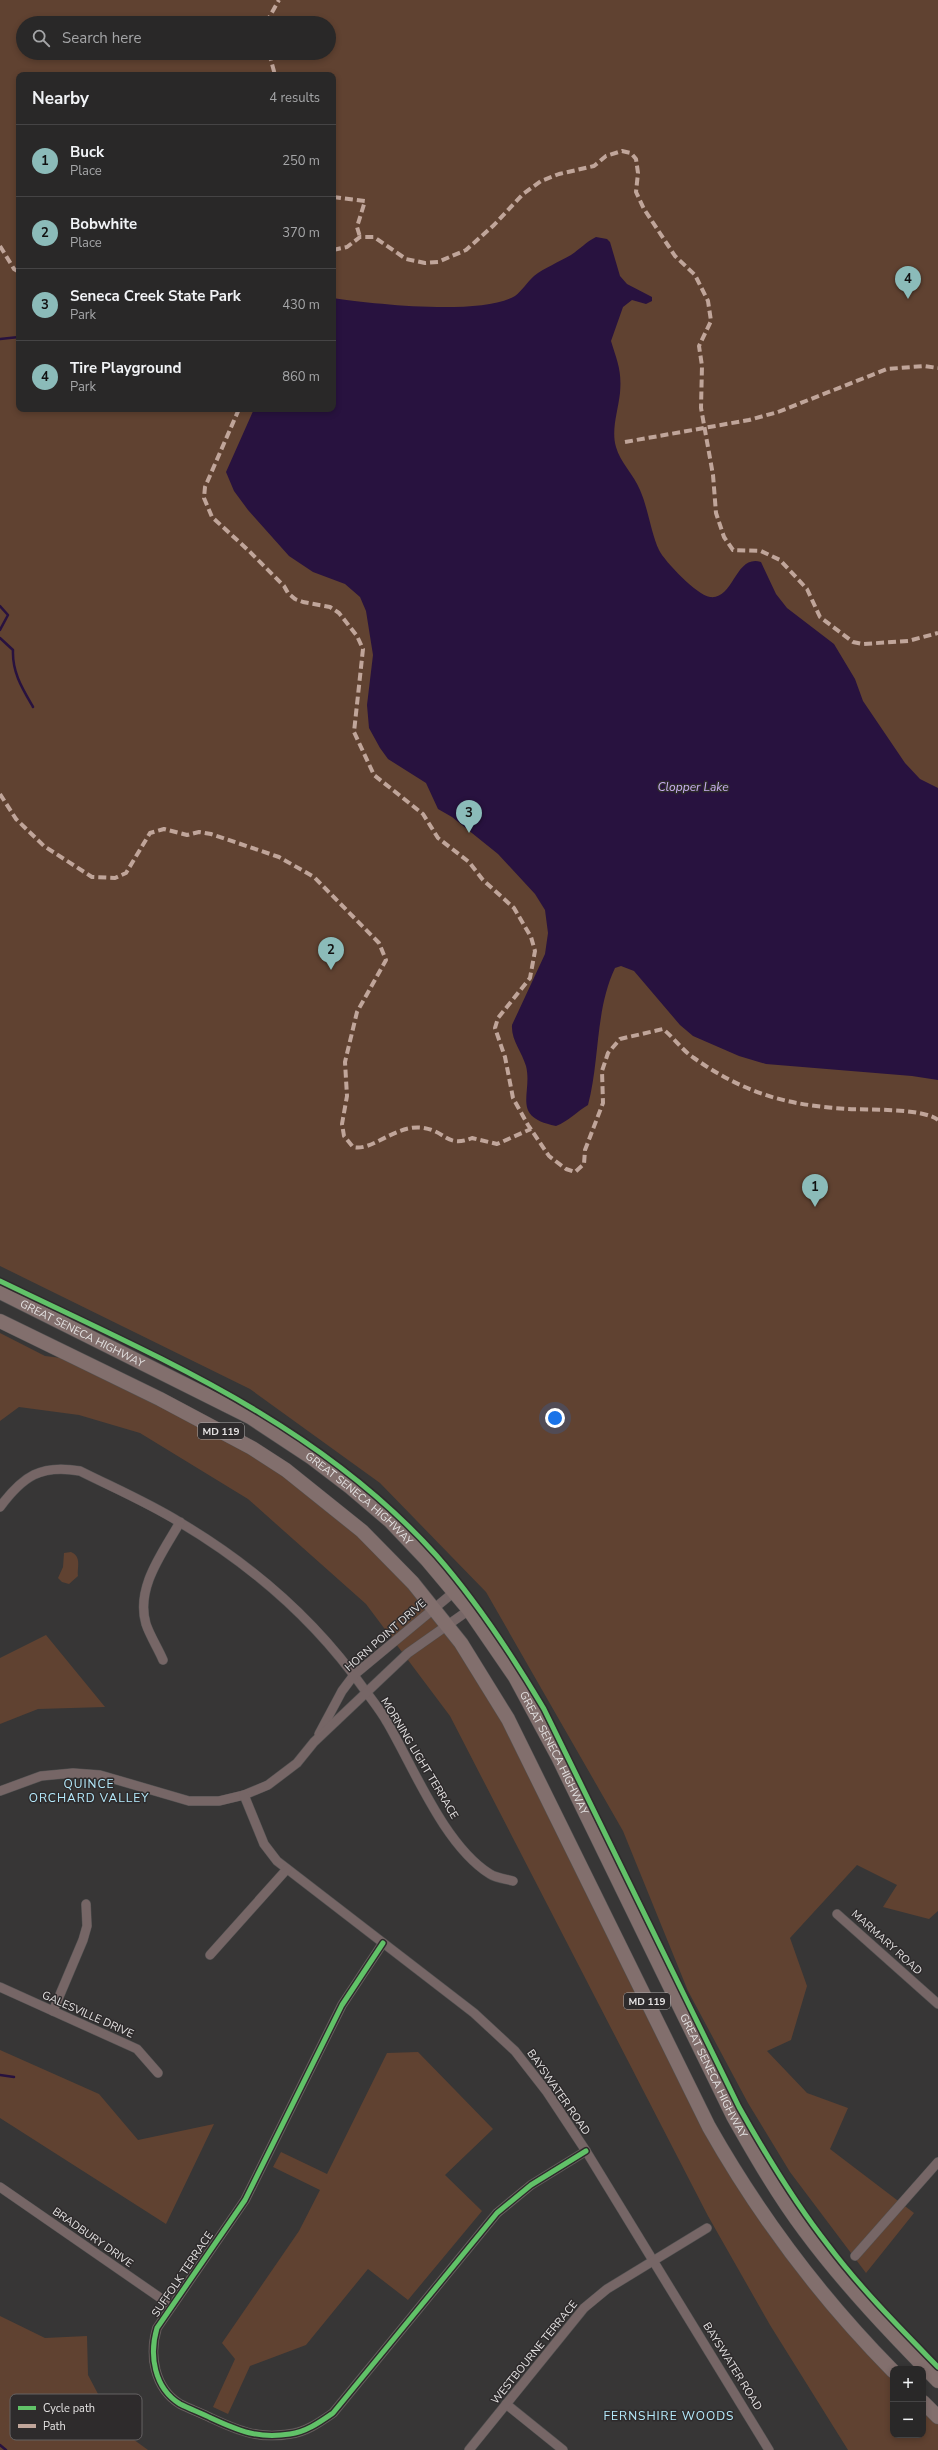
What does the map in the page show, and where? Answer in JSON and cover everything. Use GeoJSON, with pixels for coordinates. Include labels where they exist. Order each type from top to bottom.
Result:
{"type":"FeatureCollection","features":[{"type":"Feature","properties":{"kind":"main road","name":"GREAT SENECA HIGHWAY"},"geometry":{"type":"LineString","coordinates":[[0,1292],[204,1392],[250,1417],[282,1437],[350,1487],[390,1521],[454,1592],[469,1610],[515,1677],[558,1757],[712,2073],[759,2162],[805,2230],[832,2266],[884,2325],[938,2381]]}},
{"type":"Feature","properties":{"kind":"main road","name":"GREAT SENECA HIGHWAY"},"geometry":{"type":"LineString","coordinates":[[0,1321],[218,1429],[286,1470],[362,1531],[413,1583],[448,1625],[484,1677],[508,1718],[709,2127],[727,2158],[762,2214],[807,2275],[856,2333],[890,2368]]}},
{"type":"Feature","properties":{"kind":"main road"},"geometry":{"type":"LineString","coordinates":[[926,2405],[938,2417]]}},
{"type":"Feature","properties":{"kind":"street","name":"MORNING LIGHT TERRACE"},"geometry":{"type":"LineString","coordinates":[[0,1507],[21,1482],[35,1473],[62,1468],[80,1471],[180,1522],[230,1554],[282,1596],[324,1638],[354,1676],[386,1720],[440,1817],[457,1842],[491,1874],[514,1881]]}},
{"type":"Feature","properties":{"kind":"street"},"geometry":{"type":"LineString","coordinates":[[163,1660],[146,1624],[144,1598],[150,1577],[180,1522]]}},
{"type":"Feature","properties":{"kind":"street","name":"HORN POINT DRIVE"},"geometry":{"type":"LineString","coordinates":[[314,1742],[342,1692],[354,1676],[454,1592]]}},
{"type":"Feature","properties":{"kind":"street","name":"HORN POINT DRIVE"},"geometry":{"type":"LineString","coordinates":[[0,1791],[41,1776],[73,1772],[100,1775],[189,1800],[219,1801],[244,1795],[268,1785],[297,1763],[314,1742],[408,1653],[469,1610]]}},
{"type":"Feature","properties":{"kind":"street","name":"BAYSWATER ROAD"},"geometry":{"type":"LineString","coordinates":[[244,1795],[264,1844],[277,1861],[474,2013],[516,2051],[547,2092],[586,2151],[769,2450]]}},
{"type":"Feature","properties":{"kind":"street"},"geometry":{"type":"LineString","coordinates":[[210,1955],[287,1870]]}},
{"type":"Feature","properties":{"kind":"street"},"geometry":{"type":"LineString","coordinates":[[53,2011],[83,1940],[87,1926],[86,1904]]}},
{"type":"Feature","properties":{"kind":"street","name":"MARMARY ROAD"},"geometry":{"type":"LineString","coordinates":[[837,1914],[938,2004]]}},
{"type":"Feature","properties":{"kind":"street","name":"SUFFOLK TERRACE"},"geometry":{"type":"LineString","coordinates":[[383,1943],[342,2005],[245,2200],[157,2328],[154,2341],[154,2362],[157,2376],[166,2391],[180,2403],[242,2433],[258,2436],[291,2434],[314,2426],[337,2407],[497,2213],[531,2185],[586,2151]]}},
{"type":"Feature","properties":{"kind":"street","name":"GALESVILLE DRIVE"},"geometry":{"type":"LineString","coordinates":[[0,1987],[137,2049],[158,2073]]}},
{"type":"Feature","properties":{"kind":"street"},"geometry":{"type":"LineString","coordinates":[[855,2256],[938,2162]]}},
{"type":"Feature","properties":{"kind":"street","name":"BRADBURY DRIVE"},"geometry":{"type":"LineString","coordinates":[[0,2187],[172,2306]]}},
{"type":"Feature","properties":{"kind":"street","name":"WESTBOURNE TERRACE"},"geometry":{"type":"LineString","coordinates":[[469,2450],[584,2308],[607,2289],[707,2228]]}},
{"type":"Feature","properties":{"kind":"street"},"geometry":{"type":"LineString","coordinates":[[506,2404],[564,2450]]}},
{"type":"Feature","properties":{"kind":"shaded area"},"geometry":{"type":"Polygon","coordinates":[[[0,0],[938,0],[938,1911],[929,1919],[883,1907],[897,1885],[857,1865],[790,1938],[807,1986],[791,2040],[767,2051],[807,2093],[848,2108],[830,2149],[914,2213],[866,2273],[790,2172],[748,2103],[688,1991],[623,1831],[486,1592],[380,1483],[250,1389],[0,1266],[0,0]]]}},
{"type":"Feature","properties":{"kind":"shaded area"},"geometry":{"type":"Polygon","coordinates":[[[0,1333],[45,1356],[78,1360],[233,1437],[372,1541],[461,1643],[745,2189],[890,2367],[890,2438],[926,2438],[926,2405],[938,2417],[938,2450],[848,2450],[770,2325],[708,2216],[450,1716],[366,1604],[248,1499],[140,1433],[79,1415],[19,1407],[0,1421],[0,1333]]]}},
{"type":"Feature","properties":{"kind":"shaded area"},"geometry":{"type":"Polygon","coordinates":[[[71,1552],[78,1559],[78,1576],[69,1584],[62,1582],[58,1578],[63,1567],[64,1553],[71,1552]]]}},
{"type":"Feature","properties":{"kind":"shaded area"},"geometry":{"type":"Polygon","coordinates":[[[46,1635],[105,1707],[38,1709],[0,1724],[0,1658],[46,1635]]]}},
{"type":"Feature","properties":{"kind":"shaded area"},"geometry":{"type":"Polygon","coordinates":[[[0,2050],[99,2094],[138,2140],[214,2124],[166,2224],[0,2118],[0,2050]]]}},
{"type":"Feature","properties":{"kind":"shaded area"},"geometry":{"type":"Polygon","coordinates":[[[418,2052],[493,2129],[445,2175],[482,2211],[408,2300],[368,2269],[306,2345],[250,2366],[228,2414],[213,2407],[235,2359],[222,2343],[299,2231],[320,2190],[273,2167],[281,2152],[327,2174],[387,2053],[418,2052]]]}},
{"type":"Feature","properties":{"kind":"shaded area"},"geometry":{"type":"Polygon","coordinates":[[[0,2316],[45,2338],[87,2336],[88,2375],[98,2394],[10,2394],[10,2440],[134,2440],[148,2450],[0,2450],[0,2316]]]}},
{"type":"Feature","properties":{"kind":"water","name":"Clopper Lake"},"geometry":{"type":"Polygon","coordinates":[[[596,237],[607,239],[610,242],[620,276],[627,284],[652,297],[652,301],[646,304],[632,300],[623,307],[611,341],[620,378],[620,393],[614,434],[618,453],[640,490],[654,536],[662,555],[690,584],[704,595],[710,597],[718,596],[724,592],[745,565],[752,561],[761,562],[776,594],[787,608],[834,644],[855,679],[863,701],[905,763],[920,779],[938,788],[938,1080],[912,1076],[766,1064],[739,1056],[693,1036],[680,1025],[634,971],[621,966],[615,968],[604,1001],[592,1088],[588,1105],[565,1122],[556,1126],[542,1122],[533,1117],[528,1110],[526,1103],[526,1066],[513,1036],[512,1025],[545,954],[548,933],[545,910],[535,894],[498,854],[452,817],[438,809],[426,783],[388,759],[369,728],[367,705],[373,655],[366,611],[360,597],[345,584],[313,572],[289,556],[248,510],[234,491],[226,472],[253,412],[336,412],[336,298],[426,307],[478,306],[499,302],[515,296],[531,278],[571,255],[596,237]]]}},
{"type":"Feature","properties":{"kind":"waterway"},"geometry":{"type":"LineString","coordinates":[[0,339],[16,337]]}},
{"type":"Feature","properties":{"kind":"waterway"},"geometry":{"type":"LineString","coordinates":[[0,606],[8,615],[0,630]]}},
{"type":"Feature","properties":{"kind":"waterway"},"geometry":{"type":"LineString","coordinates":[[0,638],[13,650],[16,673],[33,707]]}},
{"type":"Feature","properties":{"kind":"waterway"},"geometry":{"type":"LineString","coordinates":[[0,2075],[14,2077]]}},
{"type":"Feature","properties":{"kind":"waterway"},"geometry":{"type":"LineString","coordinates":[[0,2445],[6,2450]]}},
{"type":"Feature","properties":{"kind":"marked path"},"geometry":{"type":"LineString","coordinates":[[270,16],[279,0]]}},
{"type":"Feature","properties":{"kind":"marked path"},"geometry":{"type":"LineString","coordinates":[[271,60],[274,72]]}},
{"type":"Feature","properties":{"kind":"marked path"},"geometry":{"type":"LineString","coordinates":[[336,249],[347,247],[360,237],[374,237],[406,259],[425,263],[438,262],[466,250],[494,225],[523,194],[541,181],[559,174],[594,166],[606,156],[622,151],[631,153],[636,159],[638,173],[636,192],[644,209],[675,256],[695,275],[708,301],[711,321],[699,346],[702,366],[701,408],[713,475],[716,513],[724,537],[733,550],[761,551],[780,560],[807,589],[820,617],[853,642],[863,644],[908,641],[938,633]]}},
{"type":"Feature","properties":{"kind":"marked path"},"geometry":{"type":"LineString","coordinates":[[336,197],[365,201],[357,227],[360,237]]}},
{"type":"Feature","properties":{"kind":"marked path"},"geometry":{"type":"LineString","coordinates":[[0,246],[16,270]]}},
{"type":"Feature","properties":{"kind":"marked path"},"geometry":{"type":"LineString","coordinates":[[625,442],[749,420],[778,412],[887,369],[924,366],[938,368]]}},
{"type":"Feature","properties":{"kind":"marked path"},"geometry":{"type":"LineString","coordinates":[[238,412],[205,487],[204,498],[212,517],[248,550],[295,599],[330,607],[339,613],[357,636],[363,649],[354,732],[374,775],[423,814],[438,838],[469,862],[483,880],[514,908],[531,937],[535,951],[530,978],[498,1018],[495,1028],[505,1057],[513,1098],[528,1125],[549,1156],[566,1169],[575,1172],[584,1164],[585,1150],[603,1103],[602,1071],[608,1053],[620,1039],[663,1029],[686,1052],[706,1066],[730,1080],[769,1096],[822,1107],[920,1113],[938,1120]]}},
{"type":"Feature","properties":{"kind":"marked path"},"geometry":{"type":"LineString","coordinates":[[0,794],[16,819],[44,846],[92,877],[115,878],[126,873],[150,833],[164,829],[187,835],[199,832],[211,834],[279,857],[314,877],[379,943],[386,960],[357,1012],[345,1062],[347,1096],[342,1124],[344,1136],[353,1147],[368,1145],[395,1133],[414,1128],[432,1130],[447,1138],[457,1141],[464,1141],[472,1138],[497,1144],[531,1129]]}},
{"type":"Feature","properties":{"kind":"cycle path"},"geometry":{"type":"LineString","coordinates":[[0,1281],[176,1366],[287,1430],[340,1467],[390,1508],[436,1555],[494,1630],[544,1709],[739,2107],[770,2160],[792,2195],[841,2261],[881,2308],[938,2367]]}},
{"type":"Feature","properties":{"kind":"cycle path"},"geometry":{"type":"LineString","coordinates":[[383,1943],[342,2005],[245,2200],[157,2328],[154,2349],[156,2370],[159,2380],[171,2397],[180,2404],[221,2423],[258,2435],[296,2433],[318,2423],[333,2413],[497,2213],[531,2185],[586,2151]]}},
{"type":"Feature","properties":{"kind":"place","name":"Tire Playground"},"geometry":{"type":"Point","coordinates":[908,299]}},
{"type":"Feature","properties":{"kind":"place","name":"Seneca Creek State Park"},"geometry":{"type":"Point","coordinates":[469,833]}},
{"type":"Feature","properties":{"kind":"place","name":"Bobwhite"},"geometry":{"type":"Point","coordinates":[331,970]}},
{"type":"Feature","properties":{"kind":"place","name":"Buck"},"geometry":{"type":"Point","coordinates":[815,1207]}},
{"type":"Feature","properties":{"kind":"district","name":"QUINCE ORCHARD VALLEY"},"geometry":{"type":"Point","coordinates":[89,1791]}},
{"type":"Feature","properties":{"kind":"district","name":"FERNSHIRE WOODS"},"geometry":{"type":"Point","coordinates":[669,2416]}}]}
